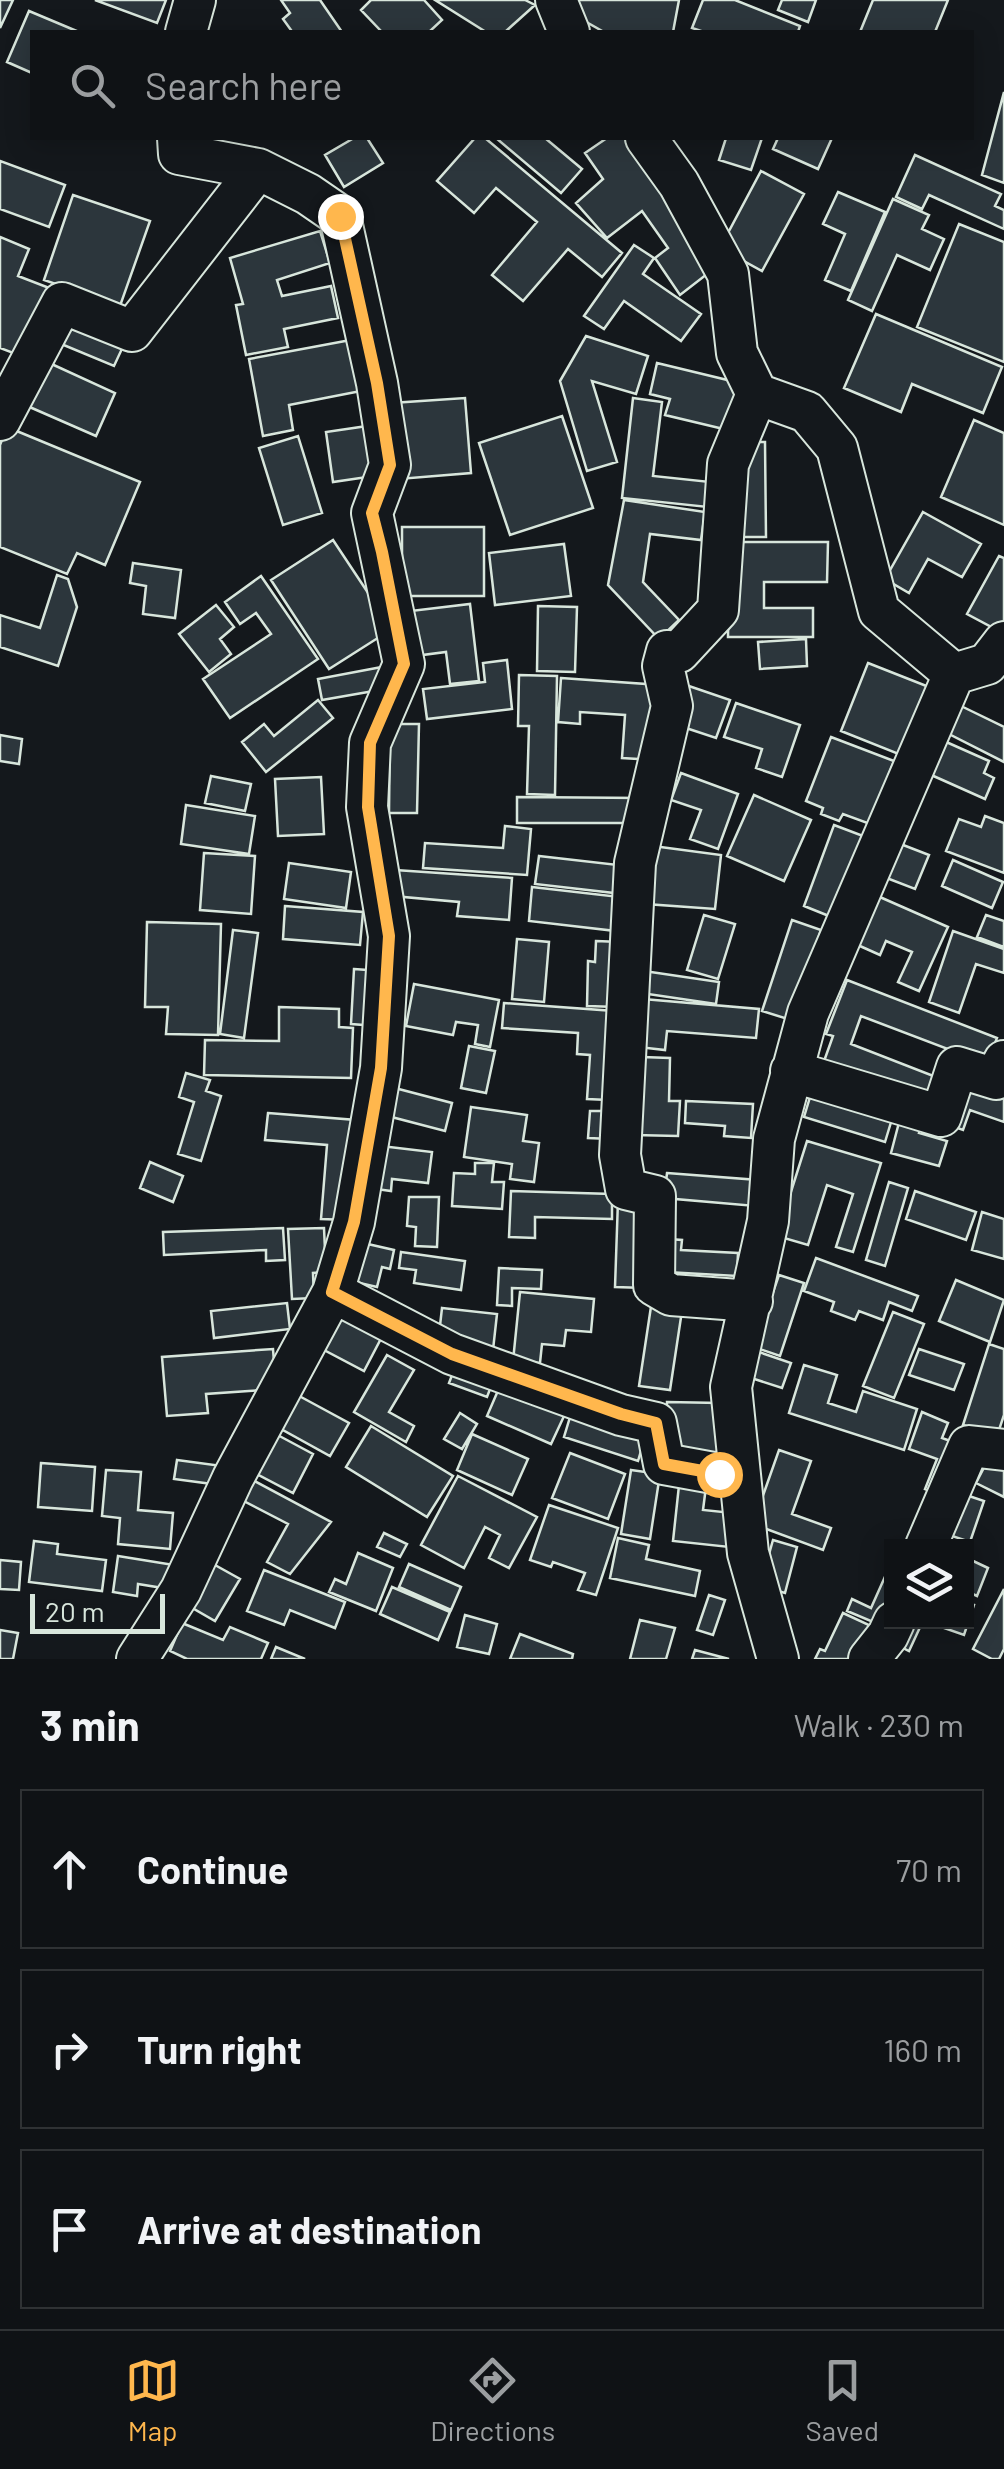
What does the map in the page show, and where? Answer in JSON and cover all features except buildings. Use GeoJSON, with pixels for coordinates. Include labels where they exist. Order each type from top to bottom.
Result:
{"type":"FeatureCollection","features":[{"type":"Feature","properties":{"kind":"street"},"geometry":{"type":"LineString","coordinates":[[187,30],[195,0]]}},
{"type":"Feature","properties":{"kind":"street"},"geometry":{"type":"LineString","coordinates":[[556,0],[567,30]]}},
{"type":"Feature","properties":{"kind":"street"},"geometry":{"type":"LineString","coordinates":[[137,1659],[182,1590],[233,1478],[332,1292],[354,1222],[381,1068],[389,936],[368,807],[370,743],[404,664],[372,513],[390,465],[377,383],[340,216],[308,194],[258,170],[179,154],[178,140]]}},
{"type":"Feature","properties":{"kind":"street"},"geometry":{"type":"LineString","coordinates":[[647,140],[679,184],[728,274],[737,353],[757,394],[807,412],[837,448],[880,611],[954,674]]}},
{"type":"Feature","properties":{"kind":"street"},"geometry":{"type":"LineString","coordinates":[[0,420],[62,303],[132,331],[258,170]]}},
{"type":"Feature","properties":{"kind":"street"},"geometry":{"type":"LineString","coordinates":[[752,1301],[671,1296],[654,1285],[655,1196],[626,1189],[620,1155],[635,863],[672,706],[664,666],[667,651],[679,652],[718,610],[728,464],[757,394]]}},
{"type":"Feature","properties":{"kind":"street"},"geometry":{"type":"LineString","coordinates":[[954,674],[988,664],[1004,642]]}},
{"type":"Feature","properties":{"kind":"street"},"geometry":{"type":"LineString","coordinates":[[778,1659],[748,1552],[732,1387],[768,1221],[774,1138],[808,1013],[954,674]]}},
{"type":"Feature","properties":{"kind":"street"},"geometry":{"type":"LineString","coordinates":[[791,1072],[940,1116],[957,1067],[996,1079],[1004,1061]]}},
{"type":"Feature","properties":{"kind":"street"},"geometry":{"type":"LineString","coordinates":[[332,1292],[452,1354],[656,1423],[664,1464],[719,1474],[738,1470]]}},
{"type":"Feature","properties":{"kind":"street"},"geometry":{"type":"LineString","coordinates":[[929,1539],[969,1446],[1004,1450]]}},
{"type":"Feature","properties":{"kind":"street"},"geometry":{"type":"LineString","coordinates":[[869,1659],[891,1629]]}},
{"type":"Feature","properties":{"kind":"route"},"geometry":{"type":"LineString","coordinates":[[340,216],[377,383],[390,465],[372,513],[404,664],[370,743],[368,807],[389,936],[381,1068],[354,1222],[332,1292],[452,1354],[656,1423],[664,1464],[719,1474]]}}]}
